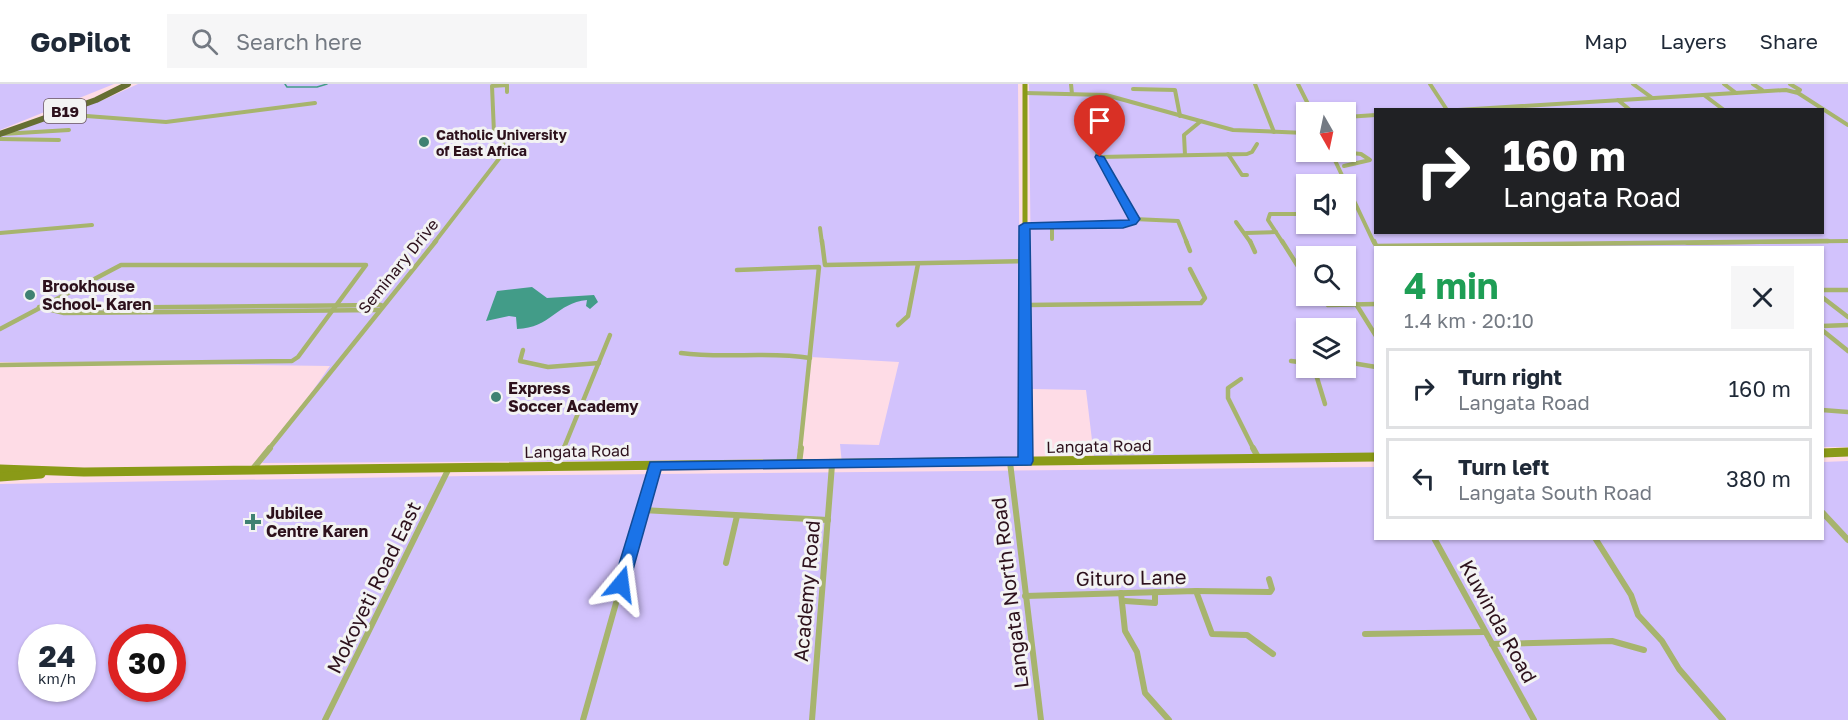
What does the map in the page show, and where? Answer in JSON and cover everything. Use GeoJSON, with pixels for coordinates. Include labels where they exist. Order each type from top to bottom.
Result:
{"type":"FeatureCollection","features":[{"type":"Feature","properties":{"kind":"highway","name":"B19"},"geometry":{"type":"LineString","coordinates":[[0,134],[58,114],[128,84]]}},
{"type":"Feature","properties":{"kind":"main road"},"geometry":{"type":"LineString","coordinates":[[1025,84],[1026,461]]}},
{"type":"Feature","properties":{"kind":"main road"},"geometry":{"type":"LineString","coordinates":[[1824,453],[1848,452]]}},
{"type":"Feature","properties":{"kind":"main road","name":"Langata Road"},"geometry":{"type":"LineString","coordinates":[[0,469],[66,472],[1374,457]]}},
{"type":"Feature","properties":{"kind":"main road","name":"Langata Road"},"geometry":{"type":"LineString","coordinates":[[0,477],[66,472]]}},
{"type":"Feature","properties":{"kind":"street"},"geometry":{"type":"LineString","coordinates":[[1071,84],[1072,94]]}},
{"type":"Feature","properties":{"kind":"street"},"geometry":{"type":"LineString","coordinates":[[1255,84],[1274,132]]}},
{"type":"Feature","properties":{"kind":"street"},"geometry":{"type":"LineString","coordinates":[[1298,84],[1307,102]]}},
{"type":"Feature","properties":{"kind":"street"},"geometry":{"type":"LineString","coordinates":[[1430,84],[1447,108]]}},
{"type":"Feature","properties":{"kind":"street"},"geometry":{"type":"LineString","coordinates":[[1633,84],[1652,98]]}},
{"type":"Feature","properties":{"kind":"street"},"geometry":{"type":"LineString","coordinates":[[1724,84],[1736,93]]}},
{"type":"Feature","properties":{"kind":"street"},"geometry":{"type":"LineString","coordinates":[[1753,84],[1764,91]]}},
{"type":"Feature","properties":{"kind":"street"},"geometry":{"type":"LineString","coordinates":[[1790,84],[1800,90],[1796,92]]}},
{"type":"Feature","properties":{"kind":"street","name":"Seminary Drive"},"geometry":{"type":"LineString","coordinates":[[252,470],[496,166],[505,151],[502,138],[494,133],[492,86],[507,85],[507,92]]}},
{"type":"Feature","properties":{"kind":"street"},"geometry":{"type":"LineString","coordinates":[[1133,89],[1175,90],[1180,116]]}},
{"type":"Feature","properties":{"kind":"street"},"geometry":{"type":"LineString","coordinates":[[1490,108],[1764,91],[1796,92],[1821,108]]}},
{"type":"Feature","properties":{"kind":"street"},"geometry":{"type":"LineString","coordinates":[[1026,93],[1101,95],[1233,130],[1296,133]]}},
{"type":"Feature","properties":{"kind":"street"},"geometry":{"type":"LineString","coordinates":[[1729,93],[1738,98]]}},
{"type":"Feature","properties":{"kind":"street"},"geometry":{"type":"LineString","coordinates":[[1101,95],[1096,152],[1134,219]]}},
{"type":"Feature","properties":{"kind":"street"},"geometry":{"type":"LineString","coordinates":[[1704,95],[1721,108]]}},
{"type":"Feature","properties":{"kind":"street"},"geometry":{"type":"LineString","coordinates":[[1618,100],[1628,108]]}},
{"type":"Feature","properties":{"kind":"street"},"geometry":{"type":"LineString","coordinates":[[58,114],[159,122],[315,103]]}},
{"type":"Feature","properties":{"kind":"street"},"geometry":{"type":"LineString","coordinates":[[1824,110],[1848,125]]}},
{"type":"Feature","properties":{"kind":"street"},"geometry":{"type":"LineString","coordinates":[[1356,116],[1374,115]]}},
{"type":"Feature","properties":{"kind":"street"},"geometry":{"type":"LineString","coordinates":[[1185,155],[1184,135],[1201,121]]}},
{"type":"Feature","properties":{"kind":"street"},"geometry":{"type":"LineString","coordinates":[[0,134],[20,135],[69,130]]}},
{"type":"Feature","properties":{"kind":"street"},"geometry":{"type":"LineString","coordinates":[[0,139],[59,140]]}},
{"type":"Feature","properties":{"kind":"street"},"geometry":{"type":"LineString","coordinates":[[1100,157],[1250,153],[1257,144]]}},
{"type":"Feature","properties":{"kind":"street"},"geometry":{"type":"LineString","coordinates":[[1344,166],[1370,160],[1356,153]]}},
{"type":"Feature","properties":{"kind":"street"},"geometry":{"type":"LineString","coordinates":[[1228,154],[1242,174],[1247,175]]}},
{"type":"Feature","properties":{"kind":"street"},"geometry":{"type":"LineString","coordinates":[[1336,162],[1376,246]]}},
{"type":"Feature","properties":{"kind":"street"},"geometry":{"type":"LineString","coordinates":[[1296,214],[1270,214],[1268,220],[1296,263]]}},
{"type":"Feature","properties":{"kind":"street"},"geometry":{"type":"LineString","coordinates":[[1024,226],[1123,225],[1130,224],[1134,219]]}},
{"type":"Feature","properties":{"kind":"street"},"geometry":{"type":"LineString","coordinates":[[1134,219],[1178,221],[1190,251]]}},
{"type":"Feature","properties":{"kind":"street"},"geometry":{"type":"LineString","coordinates":[[1236,222],[1246,233],[1256,252]]}},
{"type":"Feature","properties":{"kind":"street"},"geometry":{"type":"LineString","coordinates":[[0,233],[92,225]]}},
{"type":"Feature","properties":{"kind":"street"},"geometry":{"type":"LineString","coordinates":[[1052,226],[1054,234],[1052,239]]}},
{"type":"Feature","properties":{"kind":"street"},"geometry":{"type":"LineString","coordinates":[[820,228],[825,265],[1025,261]]}},
{"type":"Feature","properties":{"kind":"street"},"geometry":{"type":"LineString","coordinates":[[1246,233],[1276,232]]}},
{"type":"Feature","properties":{"kind":"street"},"geometry":{"type":"LineString","coordinates":[[1751,241],[1757,246]]}},
{"type":"Feature","properties":{"kind":"street"},"geometry":{"type":"LineString","coordinates":[[1429,246],[1848,241]]}},
{"type":"Feature","properties":{"kind":"street"},"geometry":{"type":"LineString","coordinates":[[1589,243],[1592,246]]}},
{"type":"Feature","properties":{"kind":"street"},"geometry":{"type":"LineString","coordinates":[[0,329],[121,265],[365,264],[298,357],[289,361],[0,365]]}},
{"type":"Feature","properties":{"kind":"street"},"geometry":{"type":"LineString","coordinates":[[898,325],[908,316],[918,264]]}},
{"type":"Feature","properties":{"kind":"street"},"geometry":{"type":"LineString","coordinates":[[736,270],[819,267],[799,464]]}},
{"type":"Feature","properties":{"kind":"street"},"geometry":{"type":"LineString","coordinates":[[1027,305],[1201,303],[1205,298],[1190,269]]}},
{"type":"Feature","properties":{"kind":"street"},"geometry":{"type":"LineString","coordinates":[[1824,290],[1848,290]]}},
{"type":"Feature","properties":{"kind":"street"},"geometry":{"type":"LineString","coordinates":[[1824,299],[1848,317]]}},
{"type":"Feature","properties":{"kind":"street"},"geometry":{"type":"LineString","coordinates":[[45,304],[68,308],[380,308]]}},
{"type":"Feature","properties":{"kind":"street"},"geometry":{"type":"LineString","coordinates":[[1356,304],[1374,304]]}},
{"type":"Feature","properties":{"kind":"street"},"geometry":{"type":"LineString","coordinates":[[1356,304],[1374,333]]}},
{"type":"Feature","properties":{"kind":"street"},"geometry":{"type":"LineString","coordinates":[[39,307],[64,312],[334,308]]}},
{"type":"Feature","properties":{"kind":"street"},"geometry":{"type":"LineString","coordinates":[[1824,326],[1848,325]]}},
{"type":"Feature","properties":{"kind":"street"},"geometry":{"type":"LineString","coordinates":[[1824,332],[1848,351]]}},
{"type":"Feature","properties":{"kind":"street"},"geometry":{"type":"LineString","coordinates":[[556,467],[610,335]]}},
{"type":"Feature","properties":{"kind":"street"},"geometry":{"type":"LineString","coordinates":[[523,350],[520,361],[525,364],[541,366],[599,363]]}},
{"type":"Feature","properties":{"kind":"street"},"geometry":{"type":"LineString","coordinates":[[681,352],[709,357],[785,354],[810,358]]}},
{"type":"Feature","properties":{"kind":"street"},"geometry":{"type":"LineString","coordinates":[[1292,361],[1296,362]]}},
{"type":"Feature","properties":{"kind":"street"},"geometry":{"type":"LineString","coordinates":[[1356,364],[1374,367]]}},
{"type":"Feature","properties":{"kind":"street"},"geometry":{"type":"LineString","coordinates":[[1317,378],[1325,404]]}},
{"type":"Feature","properties":{"kind":"street"},"geometry":{"type":"LineString","coordinates":[[1241,379],[1228,388],[1228,398],[1259,459]]}},
{"type":"Feature","properties":{"kind":"street"},"geometry":{"type":"LineString","coordinates":[[1824,410],[1848,412]]}},
{"type":"Feature","properties":{"kind":"street","name":"Langata North Road"},"geometry":{"type":"LineString","coordinates":[[1010,462],[1041,720]]}},
{"type":"Feature","properties":{"kind":"street"},"geometry":{"type":"LineString","coordinates":[[583,720],[655,465]]}},
{"type":"Feature","properties":{"kind":"street","name":"Academy Road"},"geometry":{"type":"LineString","coordinates":[[812,720],[832,465]]}},
{"type":"Feature","properties":{"kind":"street","name":"Mokoyeti Road East"},"geometry":{"type":"LineString","coordinates":[[325,720],[449,468]]}},
{"type":"Feature","properties":{"kind":"street"},"geometry":{"type":"LineString","coordinates":[[642,510],[828,520]]}},
{"type":"Feature","properties":{"kind":"street"},"geometry":{"type":"LineString","coordinates":[[1824,514],[1848,540]]}},
{"type":"Feature","properties":{"kind":"street"},"geometry":{"type":"LineString","coordinates":[[726,563],[737,516]]}},
{"type":"Feature","properties":{"kind":"street","name":"Kuwinda Road"},"geometry":{"type":"LineString","coordinates":[[1435,540],[1534,720]]}},
{"type":"Feature","properties":{"kind":"street"},"geometry":{"type":"LineString","coordinates":[[1596,540],[1626,587],[1638,615],[1662,641],[1679,669],[1724,720]]}},
{"type":"Feature","properties":{"kind":"street"},"geometry":{"type":"LineString","coordinates":[[1196,591],[1270,592],[1272,590],[1269,579]]}},
{"type":"Feature","properties":{"kind":"street","name":"Gituro Lane"},"geometry":{"type":"LineString","coordinates":[[1025,596],[1196,591],[1212,634],[1247,634],[1273,654]]}},
{"type":"Feature","properties":{"kind":"street"},"geometry":{"type":"LineString","coordinates":[[1125,601],[1155,603],[1157,600],[1155,592]]}},
{"type":"Feature","properties":{"kind":"street"},"geometry":{"type":"LineString","coordinates":[[1122,593],[1125,631],[1137,652],[1144,693],[1169,720]]}},
{"type":"Feature","properties":{"kind":"street"},"geometry":{"type":"LineString","coordinates":[[1365,634],[1484,632]]}},
{"type":"Feature","properties":{"kind":"street"},"geometry":{"type":"LineString","coordinates":[[1492,644],[1612,641],[1644,650]]}},
{"type":"Feature","properties":{"kind":"shaded area"},"geometry":{"type":"Polygon","coordinates":[[[0,84],[114,84],[0,130],[0,84]]]}},
{"type":"Feature","properties":{"kind":"shaded area"},"geometry":{"type":"Polygon","coordinates":[[[138,84],[1018,84],[1021,459],[842,464],[840,444],[879,445],[899,362],[810,357],[799,460],[262,463],[330,366],[0,362],[0,136],[103,100],[138,84]]]}},
{"type":"Feature","properties":{"kind":"shaded area"},"geometry":{"type":"Polygon","coordinates":[[[1029,84],[1848,84],[1848,447],[1824,447],[1824,246],[1374,246],[1374,453],[1094,457],[1086,390],[1032,389],[1029,84]]]}},
{"type":"Feature","properties":{"kind":"shaded area"},"geometry":{"type":"Polygon","coordinates":[[[532,287],[547,298],[594,295],[598,302],[590,309],[586,306],[587,300],[576,302],[528,328],[517,329],[516,317],[509,316],[486,321],[497,291],[532,287]]]}},
{"type":"Feature","properties":{"kind":"shaded area"},"geometry":{"type":"Polygon","coordinates":[[[1848,461],[1848,720],[0,720],[0,484],[467,476],[1374,467],[1374,540],[1824,540],[1824,462],[1848,461]]]}},
{"type":"Feature","properties":{"kind":"waterway"},"geometry":{"type":"LineString","coordinates":[[285,84],[287,87],[317,87],[327,84]]}},
{"type":"Feature","properties":{"kind":"place","name":"Catholic University of East Africa"},"geometry":{"type":"Point","coordinates":[424,142]}},
{"type":"Feature","properties":{"kind":"place","name":"Brookhouse School- Karen"},"geometry":{"type":"Point","coordinates":[30,295]}},
{"type":"Feature","properties":{"kind":"place","name":"Express Soccer Academy"},"geometry":{"type":"Point","coordinates":[496,397]}},
{"type":"Feature","properties":{"kind":"place","name":"Jubilee Centre Karen"},"geometry":{"type":"Point","coordinates":[253,522]}},
{"type":"Feature","properties":{"kind":"route"},"geometry":{"type":"LineString","coordinates":[[621,584],[655,465],[832,465],[1026,461],[1027,305],[1024,226],[1123,225],[1133,222],[1134,219],[1100,157]]}}]}
